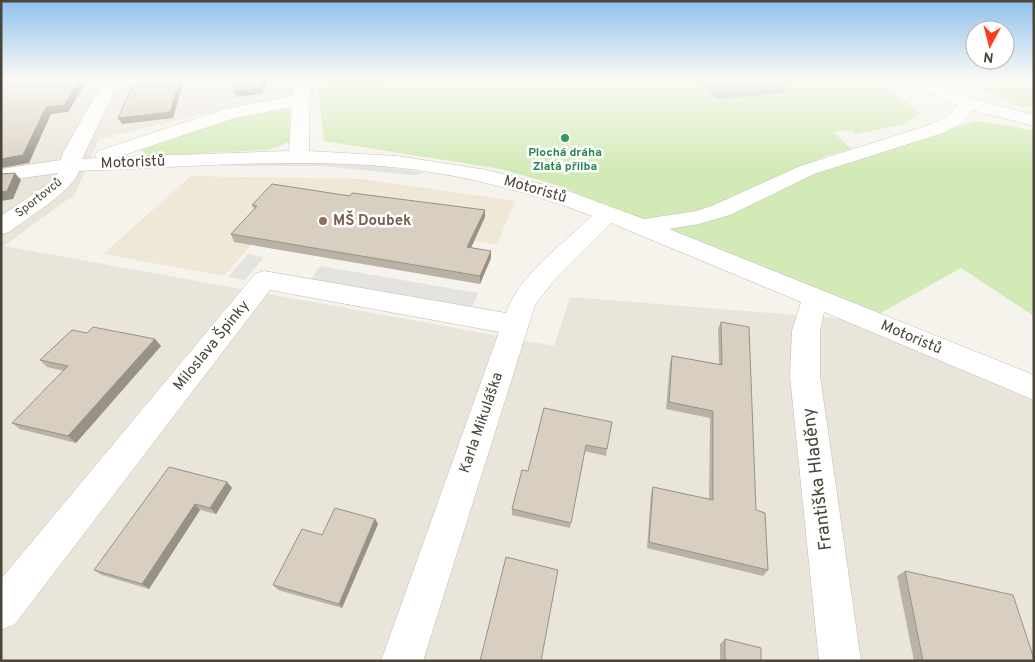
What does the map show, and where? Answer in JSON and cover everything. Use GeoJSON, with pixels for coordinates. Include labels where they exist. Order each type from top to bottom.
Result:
{"type":"FeatureCollection","features":[{"type":"Feature","properties":{"kind":"street","name":"Sportovců"},"geometry":{"type":"LineString","coordinates":[[1,227],[55,188],[68,174],[73,153],[96,110]]}},
{"type":"Feature","properties":{"kind":"street"},"geometry":{"type":"LineString","coordinates":[[70,165],[231,113],[248,110]]}},
{"type":"Feature","properties":{"kind":"street"},"geometry":{"type":"LineString","coordinates":[[299,157],[301,110]]}},
{"type":"Feature","properties":{"kind":"street"},"geometry":{"type":"LineString","coordinates":[[644,226],[684,220],[722,210],[807,170],[936,129],[956,119],[963,110]]}},
{"type":"Feature","properties":{"kind":"street"},"geometry":{"type":"LineString","coordinates":[[992,110],[1034,122]]}},
{"type":"Feature","properties":{"kind":"street","name":"Motoristů"},"geometry":{"type":"LineString","coordinates":[[1,175],[70,165],[299,157],[397,162],[487,176],[560,196],[644,226],[1034,388]]}},
{"type":"Feature","properties":{"kind":"street","name":"Karla Mikuláška"},"geometry":{"type":"LineString","coordinates":[[402,661],[523,303],[531,291],[608,213]]}},
{"type":"Feature","properties":{"kind":"street","name":"Miloslava Špinky"},"geometry":{"type":"LineString","coordinates":[[1,610],[264,280],[515,325]]}},
{"type":"Feature","properties":{"kind":"street","name":"Františka Hladěny"},"geometry":{"type":"LineString","coordinates":[[815,298],[806,331],[805,376],[840,661]]}},
{"type":"Feature","properties":{"kind":"shaded area"},"geometry":{"type":"Polygon","coordinates":[[[1,110],[222,110],[99,139],[75,194],[4,246],[554,346],[570,297],[847,319],[1034,394],[1034,661],[1,661],[1,110]]]}},
{"type":"Feature","properties":{"kind":"shaded area"},"geometry":{"type":"Polygon","coordinates":[[[213,163],[324,163],[381,166],[425,173],[413,175],[322,166],[223,166],[213,163]]]}},
{"type":"Feature","properties":{"kind":"shaded area","name":"MŠ Doubek"},"geometry":{"type":"Polygon","coordinates":[[[191,176],[361,179],[515,201],[497,245],[474,241],[468,254],[491,258],[480,284],[251,245],[224,276],[103,254],[191,176]]]}},
{"type":"Feature","properties":{"kind":"shaded area"},"geometry":{"type":"Polygon","coordinates":[[[248,254],[264,257],[245,280],[228,277],[248,254]]]}},
{"type":"Feature","properties":{"kind":"shaded area"},"geometry":{"type":"Polygon","coordinates":[[[320,266],[478,293],[468,317],[305,288],[320,266]]]}},
{"type":"Feature","properties":{"kind":"green space"},"geometry":{"type":"Polygon","coordinates":[[[276,110],[290,110],[289,142],[268,150],[149,156],[141,150],[223,121],[276,110]]]}},
{"type":"Feature","properties":{"kind":"green space"},"geometry":{"type":"Polygon","coordinates":[[[320,110],[916,110],[920,113],[905,124],[856,134],[851,130],[833,132],[852,149],[825,156],[807,165],[815,172],[976,121],[1034,130],[1034,316],[961,268],[877,315],[556,185],[501,169],[324,141],[320,110]]]}},
{"type":"Feature","properties":{"kind":"building"},"geometry":{"type":"Polygon","coordinates":[[[1,110],[45,110],[23,155],[1,159],[1,110]]]}},
{"type":"Feature","properties":{"kind":"building"},"geometry":{"type":"Polygon","coordinates":[[[122,110],[171,110],[170,112],[118,118],[122,110]]]}},
{"type":"Feature","properties":{"kind":"building"},"geometry":{"type":"Polygon","coordinates":[[[15,173],[7,191],[1,192],[1,174],[15,173]]]}},
{"type":"Feature","properties":{"kind":"building"},"geometry":{"type":"Polygon","coordinates":[[[272,184],[350,196],[352,193],[485,210],[467,247],[491,251],[480,276],[231,234],[257,206],[252,205],[272,184]]]}},
{"type":"Feature","properties":{"kind":"building"},"geometry":{"type":"Polygon","coordinates":[[[721,322],[749,327],[756,510],[765,513],[768,570],[649,542],[653,487],[713,500],[713,411],[669,402],[672,356],[722,365],[721,322]]]}},
{"type":"Feature","properties":{"kind":"building"},"geometry":{"type":"Polygon","coordinates":[[[93,327],[155,339],[68,436],[12,423],[68,366],[40,360],[72,330],[87,333],[93,327]]]}},
{"type":"Feature","properties":{"kind":"building"},"geometry":{"type":"Polygon","coordinates":[[[544,408],[612,422],[607,449],[586,445],[571,523],[512,509],[522,470],[528,471],[544,408]]]}},
{"type":"Feature","properties":{"kind":"building"},"geometry":{"type":"Polygon","coordinates":[[[169,467],[227,482],[210,508],[195,504],[142,584],[94,570],[169,467]]]}},
{"type":"Feature","properties":{"kind":"building"},"geometry":{"type":"Polygon","coordinates":[[[335,508],[375,519],[339,604],[273,585],[302,529],[322,535],[335,508]]]}},
{"type":"Feature","properties":{"kind":"building"},"geometry":{"type":"Polygon","coordinates":[[[506,557],[558,570],[541,661],[480,661],[506,557]]]}},
{"type":"Feature","properties":{"kind":"building"},"geometry":{"type":"Polygon","coordinates":[[[905,571],[1013,595],[1034,661],[923,661],[905,571]]]}},
{"type":"Feature","properties":{"kind":"building"},"geometry":{"type":"Polygon","coordinates":[[[725,639],[761,648],[761,661],[725,661],[725,639]]]}},
{"type":"Feature","properties":{"kind":"place","name":"Plochá dráha Zlatá přilba"},"geometry":{"type":"Point","coordinates":[565,138]}},
{"type":"Feature","properties":{"kind":"place","name":"MŠ Doubek"},"geometry":{"type":"Point","coordinates":[323,221]}}]}
